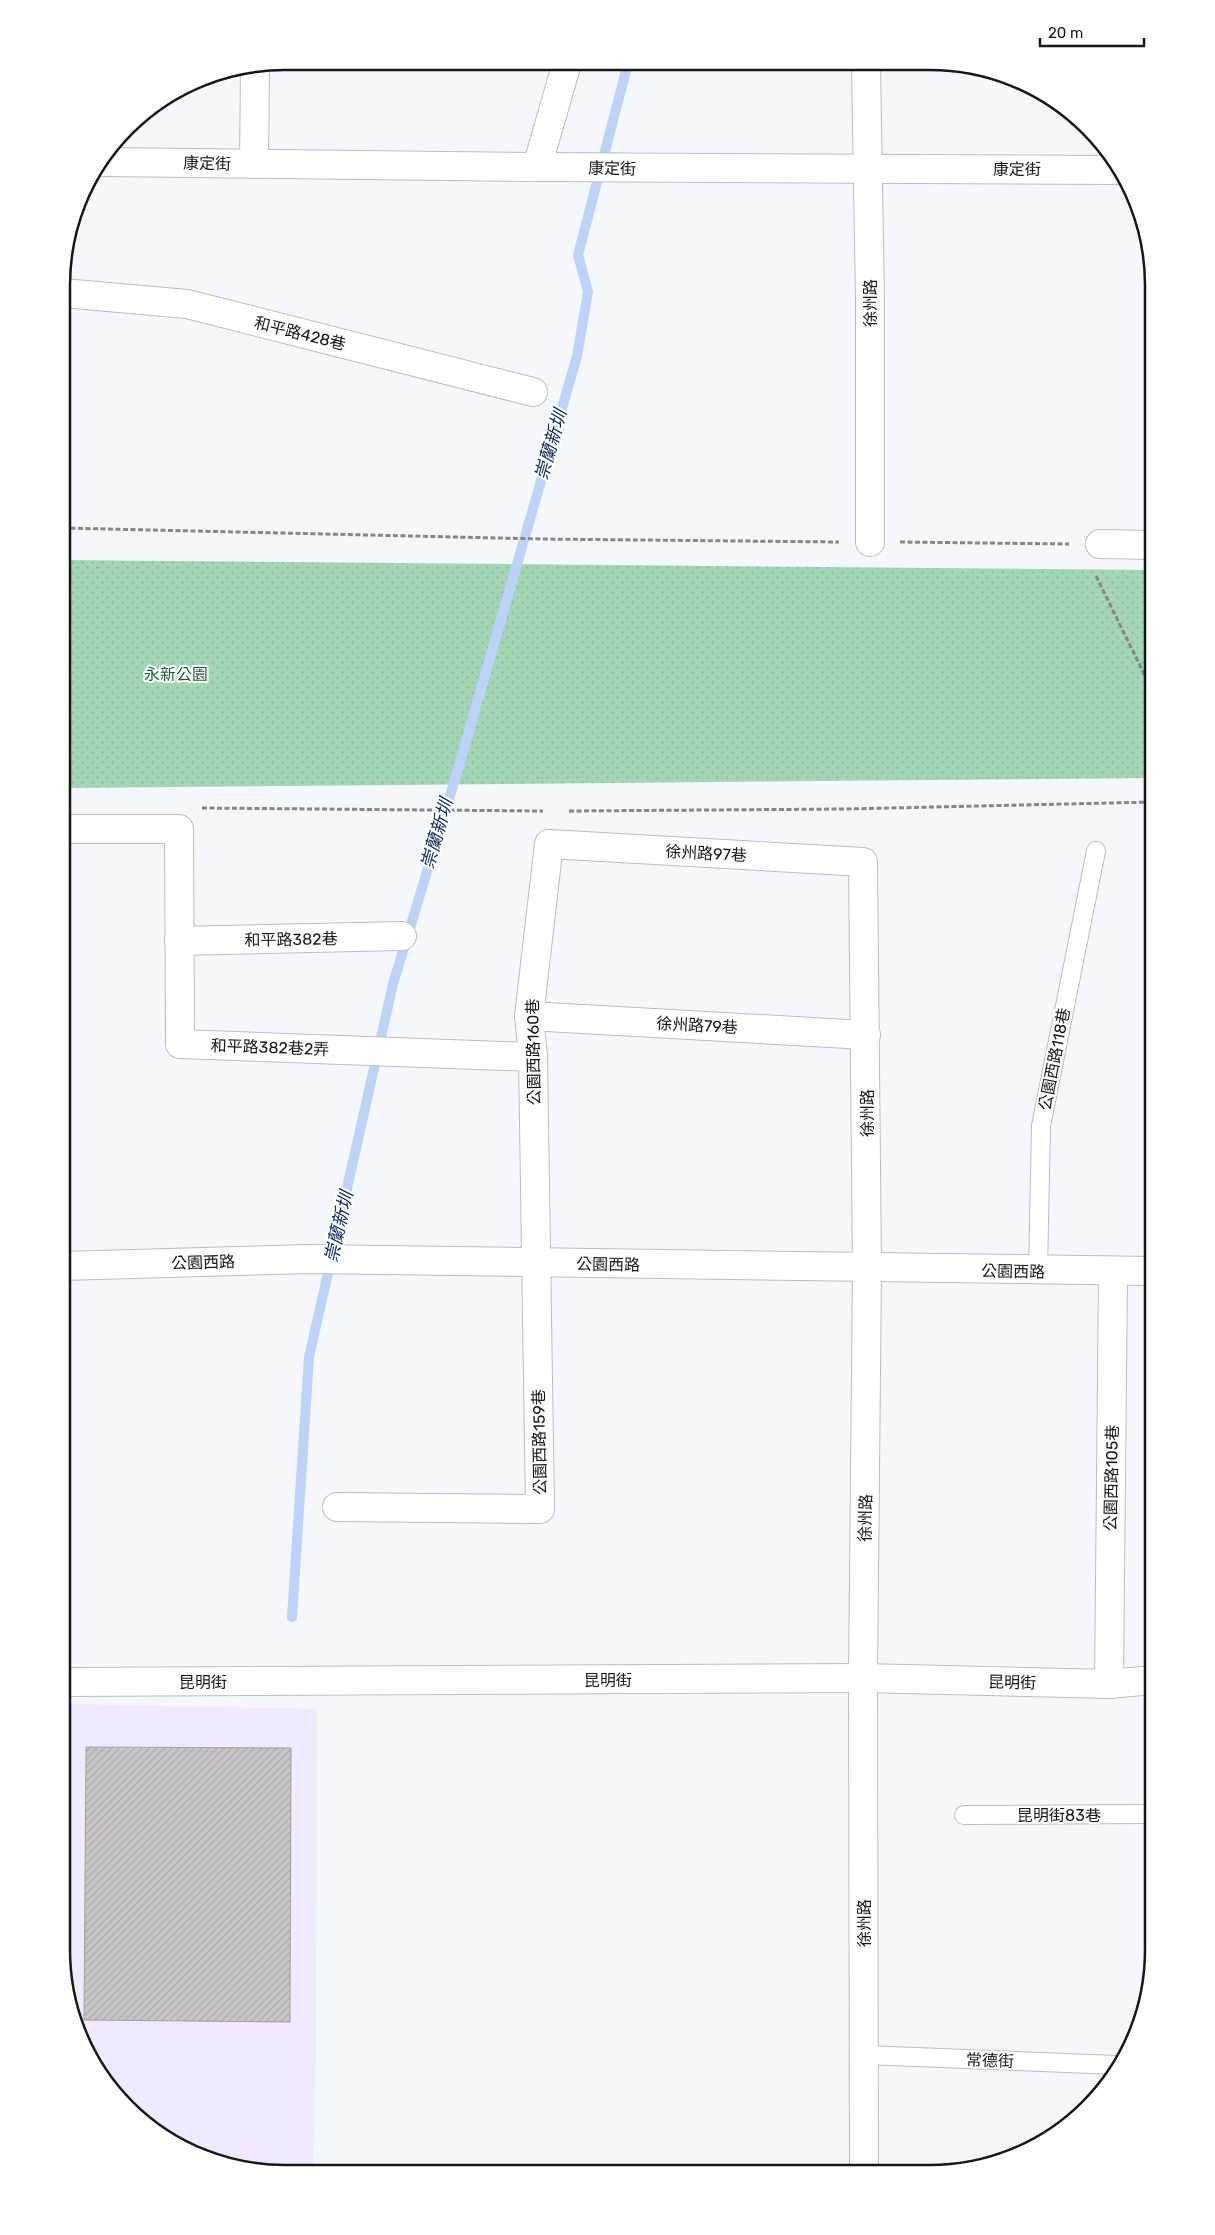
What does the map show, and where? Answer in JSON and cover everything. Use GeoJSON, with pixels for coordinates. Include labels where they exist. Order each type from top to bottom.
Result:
{"type":"FeatureCollection","features":[{"type":"Feature","properties":{"kind":"street"},"geometry":{"type":"LineString","coordinates":[[537,167],[565,70]]}},
{"type":"Feature","properties":{"kind":"street","name":"徐州路"},"geometry":{"type":"LineString","coordinates":[[866,70],[870,542]]}},
{"type":"Feature","properties":{"kind":"street"},"geometry":{"type":"LineString","coordinates":[[254,164],[255,72]]}},
{"type":"Feature","properties":{"kind":"street","name":"康定街"},"geometry":{"type":"LineString","coordinates":[[109,162],[618,168],[1111,170]]}},
{"type":"Feature","properties":{"kind":"street","name":"和平路428巷"},"geometry":{"type":"LineString","coordinates":[[70,294],[187,304],[533,392]]}},
{"type":"Feature","properties":{"kind":"street"},"geometry":{"type":"LineString","coordinates":[[1100,544],[1145,545]]}},
{"type":"Feature","properties":{"kind":"street"},"geometry":{"type":"LineString","coordinates":[[70,829],[179,829],[180,941]]}},
{"type":"Feature","properties":{"kind":"street","name":"徐州路97巷"},"geometry":{"type":"LineString","coordinates":[[550,844],[863,862]]}},
{"type":"Feature","properties":{"kind":"street","name":"公園西路160巷"},"geometry":{"type":"LineString","coordinates":[[537,1262],[534,1057],[529,1016],[550,844]]}},
{"type":"Feature","properties":{"kind":"street","name":"徐州路"},"geometry":{"type":"LineString","coordinates":[[863,862],[867,1269],[863,1678],[864,2165]]}},
{"type":"Feature","properties":{"kind":"street","name":"和平路382巷"},"geometry":{"type":"LineString","coordinates":[[180,941],[402,936]]}},
{"type":"Feature","properties":{"kind":"street","name":"和平路382巷2弄"},"geometry":{"type":"LineString","coordinates":[[180,941],[180,1044],[534,1057]]}},
{"type":"Feature","properties":{"kind":"street","name":"徐州路79巷"},"geometry":{"type":"LineString","coordinates":[[529,1016],[866,1035]]}},
{"type":"Feature","properties":{"kind":"street","name":"公園西路"},"geometry":{"type":"LineString","coordinates":[[70,1266],[309,1259],[867,1269],[1145,1271]]}},
{"type":"Feature","properties":{"kind":"street","name":"公園西路159巷"},"geometry":{"type":"LineString","coordinates":[[337,1506],[540,1509],[537,1262]]}},
{"type":"Feature","properties":{"kind":"street","name":"公園西路105巷"},"geometry":{"type":"LineString","coordinates":[[1109,1684],[1113,1272]]}},
{"type":"Feature","properties":{"kind":"street","name":"昆明街"},"geometry":{"type":"LineString","coordinates":[[70,1682],[863,1678],[1109,1684],[1145,1681]]}},
{"type":"Feature","properties":{"kind":"lane","name":"公園西路118巷"},"geometry":{"type":"LineString","coordinates":[[1038,1271],[1041,1126],[1096,851]]}},
{"type":"Feature","properties":{"kind":"lane","name":"昆明街83巷"},"geometry":{"type":"LineString","coordinates":[[964,1815],[1145,1814]]}},
{"type":"Feature","properties":{"kind":"lane","name":"常德街"},"geometry":{"type":"LineString","coordinates":[[864,2055],[1109,2069]]}},
{"type":"Feature","properties":{"kind":"path"},"geometry":{"type":"LineString","coordinates":[[70,528],[542,539],[1100,544]]}},
{"type":"Feature","properties":{"kind":"path"},"geometry":{"type":"LineString","coordinates":[[1094,571],[1145,676]]}},
{"type":"Feature","properties":{"kind":"path"},"geometry":{"type":"LineString","coordinates":[[568,811],[846,809],[1145,802]]}},
{"type":"Feature","properties":{"kind":"path"},"geometry":{"type":"LineString","coordinates":[[200,808],[469,812],[548,811]]}},
{"type":"Feature","properties":{"kind":"shaded area"},"geometry":{"type":"Polygon","coordinates":[[[70,1704],[317,1709],[316,2043],[313,2165],[271,2165],[243,2161],[203,2149],[177,2136],[154,2121],[114,2081],[92,2045],[81,2019],[74,1992],[70,1964],[70,1704]]]}},
{"type":"Feature","properties":{"kind":"green space","name":"永新公園"},"geometry":{"type":"Polygon","coordinates":[[[70,560],[1145,570],[1145,778],[70,788],[70,560]]]}},
{"type":"Feature","properties":{"kind":"building"},"geometry":{"type":"Polygon","coordinates":[[[86,1747],[291,1748],[290,2022],[84,2020],[86,1747]]]}},
{"type":"Feature","properties":{"kind":"waterway","name":"崇蘭新圳"},"geometry":{"type":"LineString","coordinates":[[292,1617],[309,1357],[393,984],[458,769],[577,356],[588,292],[578,255],[626,70]]}}]}
